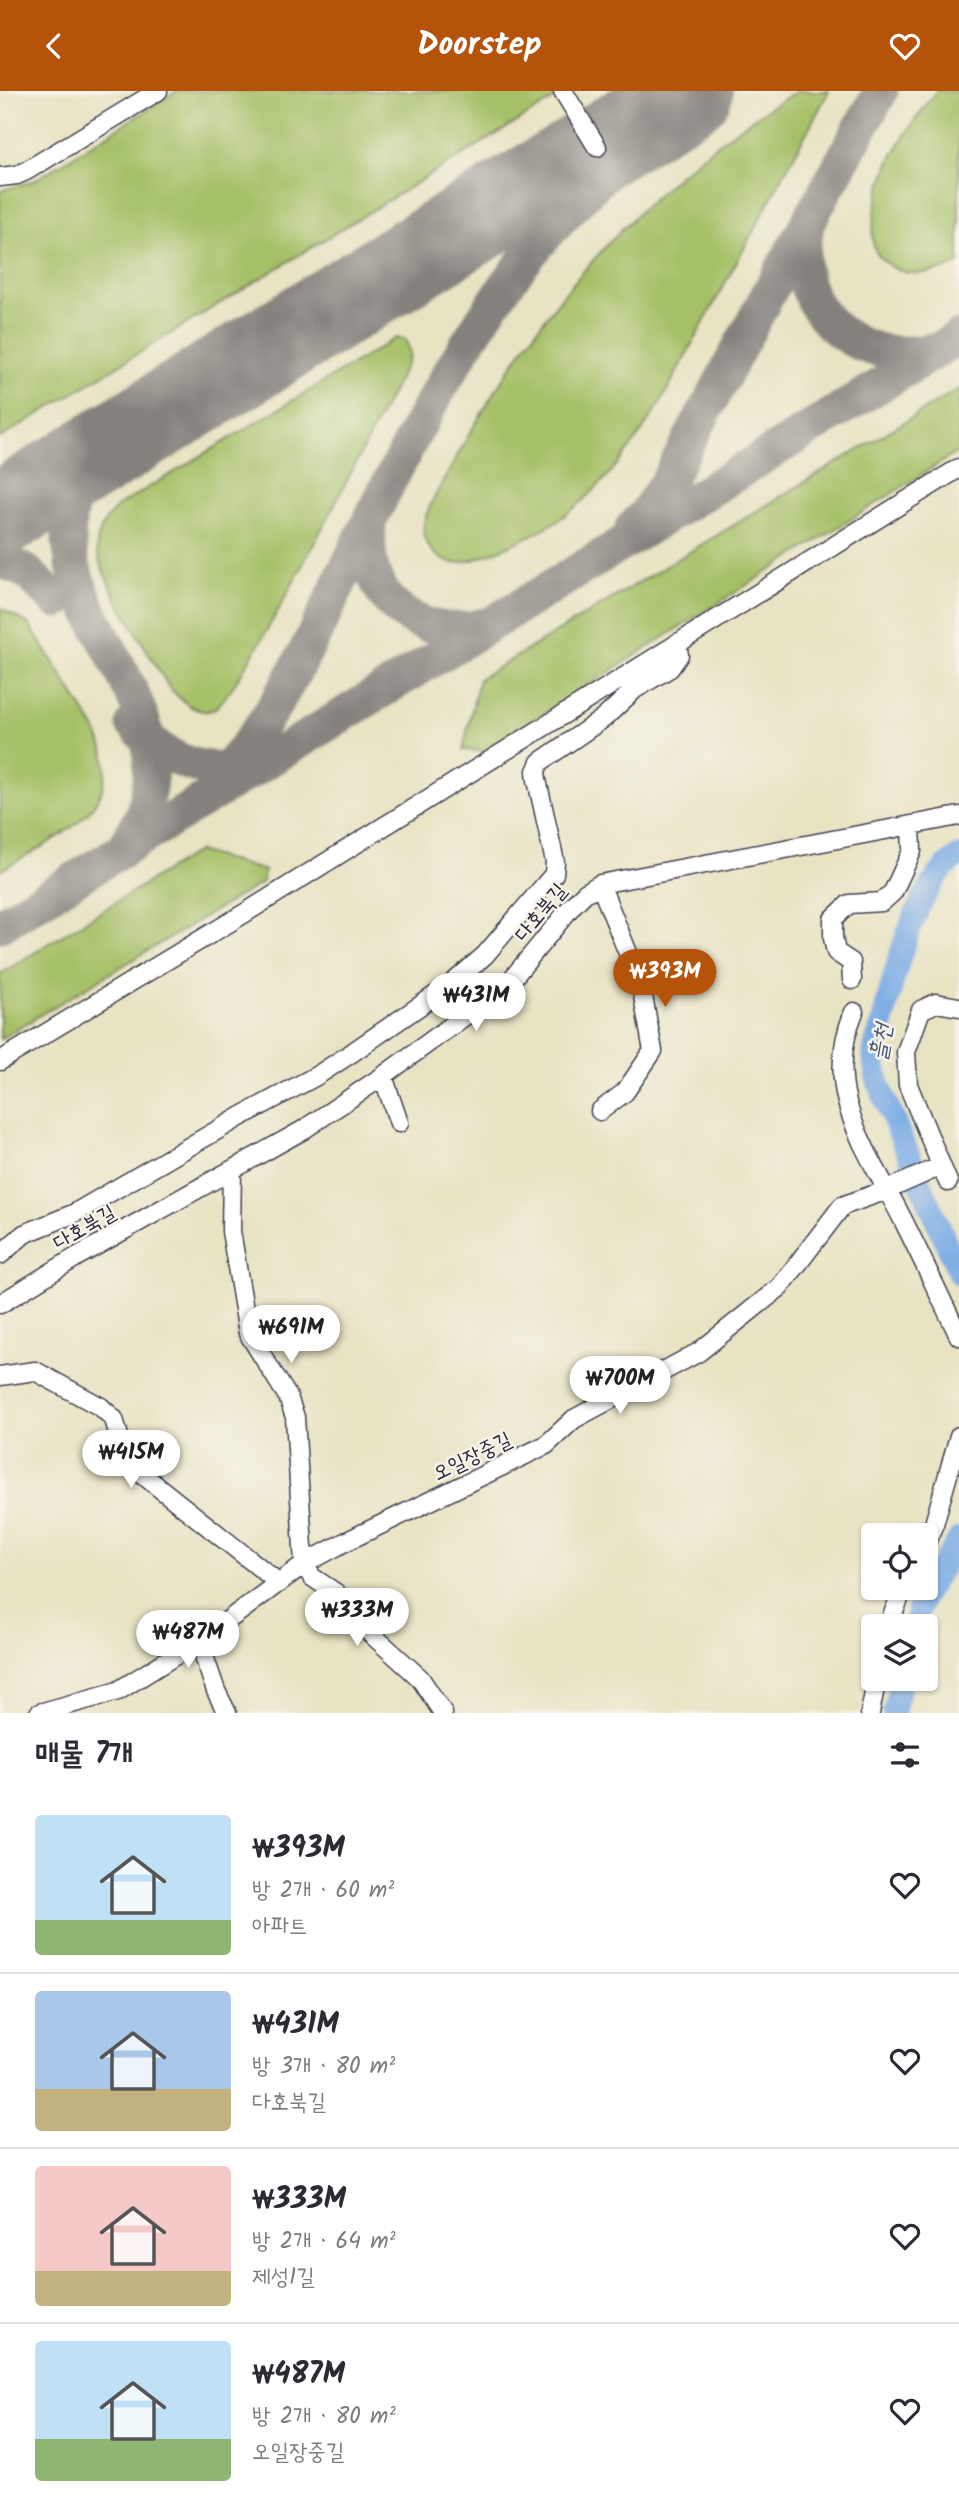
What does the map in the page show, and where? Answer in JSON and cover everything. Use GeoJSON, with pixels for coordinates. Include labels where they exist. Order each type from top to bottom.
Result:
{"type":"FeatureCollection","features":[{"type":"Feature","properties":{"kind":"street"},"geometry":{"type":"LineString","coordinates":[[0,177],[26,171],[158,91]]}},
{"type":"Feature","properties":{"kind":"street"},"geometry":{"type":"LineString","coordinates":[[563,91],[597,147]]}},
{"type":"Feature","properties":{"kind":"street"},"geometry":{"type":"LineString","coordinates":[[0,1061],[246,913],[959,468]]}},
{"type":"Feature","properties":{"kind":"street"},"geometry":{"type":"LineString","coordinates":[[0,1255],[24,1234],[73,1214],[318,1075],[453,983],[485,954],[554,874],[555,862],[537,780],[540,762],[604,718],[635,689],[670,668],[678,655],[677,643]]}},
{"type":"Feature","properties":{"kind":"street","name":"다호북길"},"geometry":{"type":"LineString","coordinates":[[0,1304],[78,1256],[303,1130],[383,1076],[507,985],[572,906],[585,893],[600,884],[959,816]]}},
{"type":"Feature","properties":{"kind":"street"},"geometry":{"type":"LineString","coordinates":[[852,980],[851,962],[836,951],[833,919],[849,904],[882,902],[893,892],[912,851],[911,825]]}},
{"type":"Feature","properties":{"kind":"street"},"geometry":{"type":"LineString","coordinates":[[600,884],[641,985],[653,1051],[625,1093],[600,1111]]}},
{"type":"Feature","properties":{"kind":"street","name":"오일장중길"},"geometry":{"type":"LineString","coordinates":[[39,1713],[118,1691],[208,1635],[304,1564],[547,1445],[574,1419],[699,1352],[780,1287],[842,1206],[944,1174],[908,1085],[906,1052],[921,1010],[936,1003],[959,1007]]}},
{"type":"Feature","properties":{"kind":"street"},"geometry":{"type":"LineString","coordinates":[[855,1012],[841,1065],[848,1108],[856,1130],[959,1335]]}},
{"type":"Feature","properties":{"kind":"street"},"geometry":{"type":"LineString","coordinates":[[383,1076],[399,1123]]}},
{"type":"Feature","properties":{"kind":"street"},"geometry":{"type":"LineString","coordinates":[[232,1170],[231,1231],[248,1333],[288,1397],[295,1417],[304,1564],[312,1577],[336,1593],[369,1632],[420,1678],[443,1713]]}},
{"type":"Feature","properties":{"kind":"street"},"geometry":{"type":"LineString","coordinates":[[0,1376],[35,1371],[101,1407],[114,1419],[120,1440],[133,1467],[279,1583]]}},
{"type":"Feature","properties":{"kind":"street"},"geometry":{"type":"LineString","coordinates":[[934,1523],[959,1436]]}},
{"type":"Feature","properties":{"kind":"street"},"geometry":{"type":"LineString","coordinates":[[208,1635],[205,1659],[227,1713]]}},
{"type":"Feature","properties":{"kind":"street"},"geometry":{"type":"LineString","coordinates":[[870,1713],[874,1691]]}},
{"type":"Feature","properties":{"kind":"green space"},"geometry":{"type":"Polygon","coordinates":[[[177,91],[567,91],[0,438],[0,191],[35,180],[177,91]]]}},
{"type":"Feature","properties":{"kind":"green space"},"geometry":{"type":"Polygon","coordinates":[[[797,91],[829,91],[658,407],[624,456],[584,500],[543,529],[476,559],[454,563],[439,557],[428,546],[423,528],[433,499],[485,408],[558,303],[599,253],[644,207],[692,165],[743,126],[797,91]]]}},
{"type":"Feature","properties":{"kind":"green space"},"geometry":{"type":"Polygon","coordinates":[[[936,91],[959,91],[959,264],[930,272],[910,273],[891,267],[876,252],[873,242],[875,215],[891,159],[936,91]]]}},
{"type":"Feature","properties":{"kind":"green space"},"geometry":{"type":"Polygon","coordinates":[[[396,338],[406,340],[410,353],[408,361],[280,607],[227,694],[212,710],[193,708],[168,686],[106,577],[97,548],[103,525],[118,506],[396,338]]]}},
{"type":"Feature","properties":{"kind":"green space"},"geometry":{"type":"Polygon","coordinates":[[[959,389],[959,451],[484,751],[463,750],[479,679],[959,389]]]}},
{"type":"Feature","properties":{"kind":"green space"},"geometry":{"type":"Polygon","coordinates":[[[0,608],[29,624],[96,730],[105,758],[105,781],[97,801],[83,818],[65,833],[0,871],[0,608]]]}},
{"type":"Feature","properties":{"kind":"green space"},"geometry":{"type":"Polygon","coordinates":[[[198,851],[265,871],[261,883],[0,1039],[0,974],[198,851]]]}},
{"type":"Feature","properties":{"kind":"waterway","name":"흘천"},"geometry":{"type":"LineString","coordinates":[[959,856],[930,887],[918,909],[892,982],[874,1051],[880,1088],[959,1273]]}},
{"type":"Feature","properties":{"kind":"waterway","name":"흘천"},"geometry":{"type":"LineString","coordinates":[[917,1614],[923,1598],[959,1539]]}},
{"type":"Feature","properties":{"kind":"waterway","name":"흘천"},"geometry":{"type":"LineString","coordinates":[[894,1713],[898,1691]]}},
{"type":"Feature","properties":{"kind":"taxiway"},"geometry":{"type":"LineString","coordinates":[[215,781],[240,753],[284,691],[416,432],[449,373],[504,288],[547,234],[596,182],[703,91]]}},
{"type":"Feature","properties":{"kind":"taxiway"},"geometry":{"type":"LineString","coordinates":[[632,528],[646,513],[668,480],[881,91]]}},
{"type":"Feature","properties":{"kind":"taxiway"},"geometry":{"type":"LineString","coordinates":[[806,232],[803,260],[807,286],[818,308],[834,327],[855,341],[878,350],[905,353],[932,350]]}},
{"type":"Feature","properties":{"kind":"taxiway"},"geometry":{"type":"LineString","coordinates":[[0,925],[959,337]]}},
{"type":"Feature","properties":{"kind":"taxiway"},"geometry":{"type":"LineString","coordinates":[[90,461],[70,512],[72,561],[89,607],[135,699],[149,747],[147,797],[122,850]]}},
{"type":"Feature","properties":{"kind":"taxiway"},"geometry":{"type":"LineString","coordinates":[[369,524],[371,566],[380,588],[390,602],[417,621],[433,626],[450,629],[484,625]]}},
{"type":"Feature","properties":{"kind":"taxiway"},"geometry":{"type":"LineString","coordinates":[[0,560],[27,572],[57,601]]}},
{"type":"Feature","properties":{"kind":"taxiway"},"geometry":{"type":"LineString","coordinates":[[133,724],[156,746],[182,761],[211,768],[243,768]]}},
{"type":"Feature","properties":{"kind":"runway"},"geometry":{"type":"LineString","coordinates":[[0,515],[690,91]]}}]}
